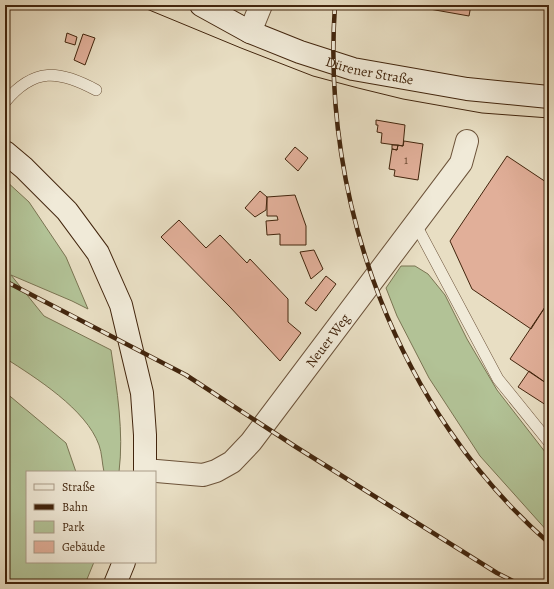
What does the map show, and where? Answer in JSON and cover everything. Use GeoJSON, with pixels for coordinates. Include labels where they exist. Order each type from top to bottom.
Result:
{"type":"FeatureCollection","features":[{"type":"Feature","properties":{"kind":"main road","name":"Dürener Straße"},"geometry":{"type":"LineString","coordinates":[[201,5],[250,32],[300,52],[353,69],[467,89],[549,97]]}},
{"type":"Feature","properties":{"kind":"main road"},"geometry":{"type":"LineString","coordinates":[[250,32],[261,5]]}},
{"type":"Feature","properties":{"kind":"main road","name":"Neuer Weg"},"geometry":{"type":"LineString","coordinates":[[156,472],[203,475],[216,471],[232,462],[251,442],[461,163],[467,141]]}},
{"type":"Feature","properties":{"kind":"main road","name":"Neuer Weg"},"geometry":{"type":"LineString","coordinates":[[5,152],[24,168],[67,211],[98,253],[118,298],[142,393],[146,434],[145,471]]}},
{"type":"Feature","properties":{"kind":"main road"},"geometry":{"type":"LineString","coordinates":[[115,584],[124,563]]}},
{"type":"Feature","properties":{"kind":"lane"},"geometry":{"type":"LineString","coordinates":[[5,102],[29,80],[48,74],[78,80],[96,90]]}},
{"type":"Feature","properties":{"kind":"lane"},"geometry":{"type":"LineString","coordinates":[[415,223],[498,379],[549,442]]}},
{"type":"Feature","properties":{"kind":"green space"},"geometry":{"type":"Polygon","coordinates":[[[5,180],[29,202],[66,257],[88,309],[11,275],[44,316],[111,350],[120,426],[121,442],[119,471],[104,471],[99,445],[83,419],[72,407],[45,385],[5,358],[5,180]]]}},
{"type":"Feature","properties":{"kind":"green space"},"geometry":{"type":"Polygon","coordinates":[[[401,266],[415,266],[428,274],[445,295],[467,339],[497,390],[549,457],[549,533],[480,456],[429,378],[397,316],[386,288],[401,266]]]}},
{"type":"Feature","properties":{"kind":"green space"},"geometry":{"type":"Polygon","coordinates":[[[5,392],[66,443],[76,471],[26,471],[26,563],[94,563],[85,584],[5,584],[5,392]]]}},
{"type":"Feature","properties":{"kind":"building"},"geometry":{"type":"Polygon","coordinates":[[[407,5],[471,5],[469,16],[407,5]]]}},
{"type":"Feature","properties":{"kind":"building"},"geometry":{"type":"Polygon","coordinates":[[[67,33],[77,37],[75,45],[65,42],[67,33]]]}},
{"type":"Feature","properties":{"kind":"building"},"geometry":{"type":"Polygon","coordinates":[[[83,34],[95,38],[85,65],[74,60],[83,34]]]}},
{"type":"Feature","properties":{"kind":"building"},"geometry":{"type":"Polygon","coordinates":[[[376,120],[405,125],[403,146],[381,143],[382,133],[377,132],[378,125],[376,125],[376,120]]]}},
{"type":"Feature","properties":{"kind":"building"},"geometry":{"type":"Polygon","coordinates":[[[404,141],[423,144],[418,180],[394,176],[395,170],[389,169],[392,149],[397,150],[398,145],[403,146],[404,141]]]}},
{"type":"Feature","properties":{"kind":"building"},"geometry":{"type":"Polygon","coordinates":[[[392,145],[398,145],[397,150],[392,149],[392,145]]]}},
{"type":"Feature","properties":{"kind":"building"},"geometry":{"type":"Polygon","coordinates":[[[295,147],[308,158],[298,171],[285,159],[295,147]]]}},
{"type":"Feature","properties":{"kind":"building"},"geometry":{"type":"Polygon","coordinates":[[[507,156],[549,184],[549,301],[531,329],[472,289],[450,241],[507,156]]]}},
{"type":"Feature","properties":{"kind":"building"},"geometry":{"type":"Polygon","coordinates":[[[260,191],[267,197],[266,210],[255,217],[245,208],[260,191]]]}},
{"type":"Feature","properties":{"kind":"building"},"geometry":{"type":"Polygon","coordinates":[[[295,195],[306,226],[306,245],[280,245],[280,234],[267,235],[266,221],[278,220],[277,216],[267,216],[267,197],[295,195]]]}},
{"type":"Feature","properties":{"kind":"building"},"geometry":{"type":"Polygon","coordinates":[[[179,220],[206,248],[220,235],[247,263],[250,259],[288,299],[288,322],[301,333],[280,361],[230,307],[161,237],[179,220]]]}},
{"type":"Feature","properties":{"kind":"building"},"geometry":{"type":"Polygon","coordinates":[[[314,250],[323,269],[311,279],[300,252],[314,250]]]}},
{"type":"Feature","properties":{"kind":"building"},"geometry":{"type":"Polygon","coordinates":[[[326,276],[336,284],[316,311],[305,303],[326,276]]]}},
{"type":"Feature","properties":{"kind":"building"},"geometry":{"type":"Polygon","coordinates":[[[549,301],[549,385],[510,359],[549,301]]]}},
{"type":"Feature","properties":{"kind":"building"},"geometry":{"type":"Polygon","coordinates":[[[529,371],[549,385],[549,407],[518,387],[529,371]]]}},
{"type":"Feature","properties":{"kind":"tram line"},"geometry":{"type":"LineString","coordinates":[[137,5],[313,76],[403,99],[482,113],[549,118]]}},
{"type":"Feature","properties":{"kind":"railway"},"geometry":{"type":"LineString","coordinates":[[335,5],[334,80],[341,154],[357,227],[380,299],[411,367],[450,431],[496,490],[549,543]]}},
{"type":"Feature","properties":{"kind":"railway"},"geometry":{"type":"LineString","coordinates":[[5,281],[186,375],[296,447],[497,573],[519,584]]}}]}
